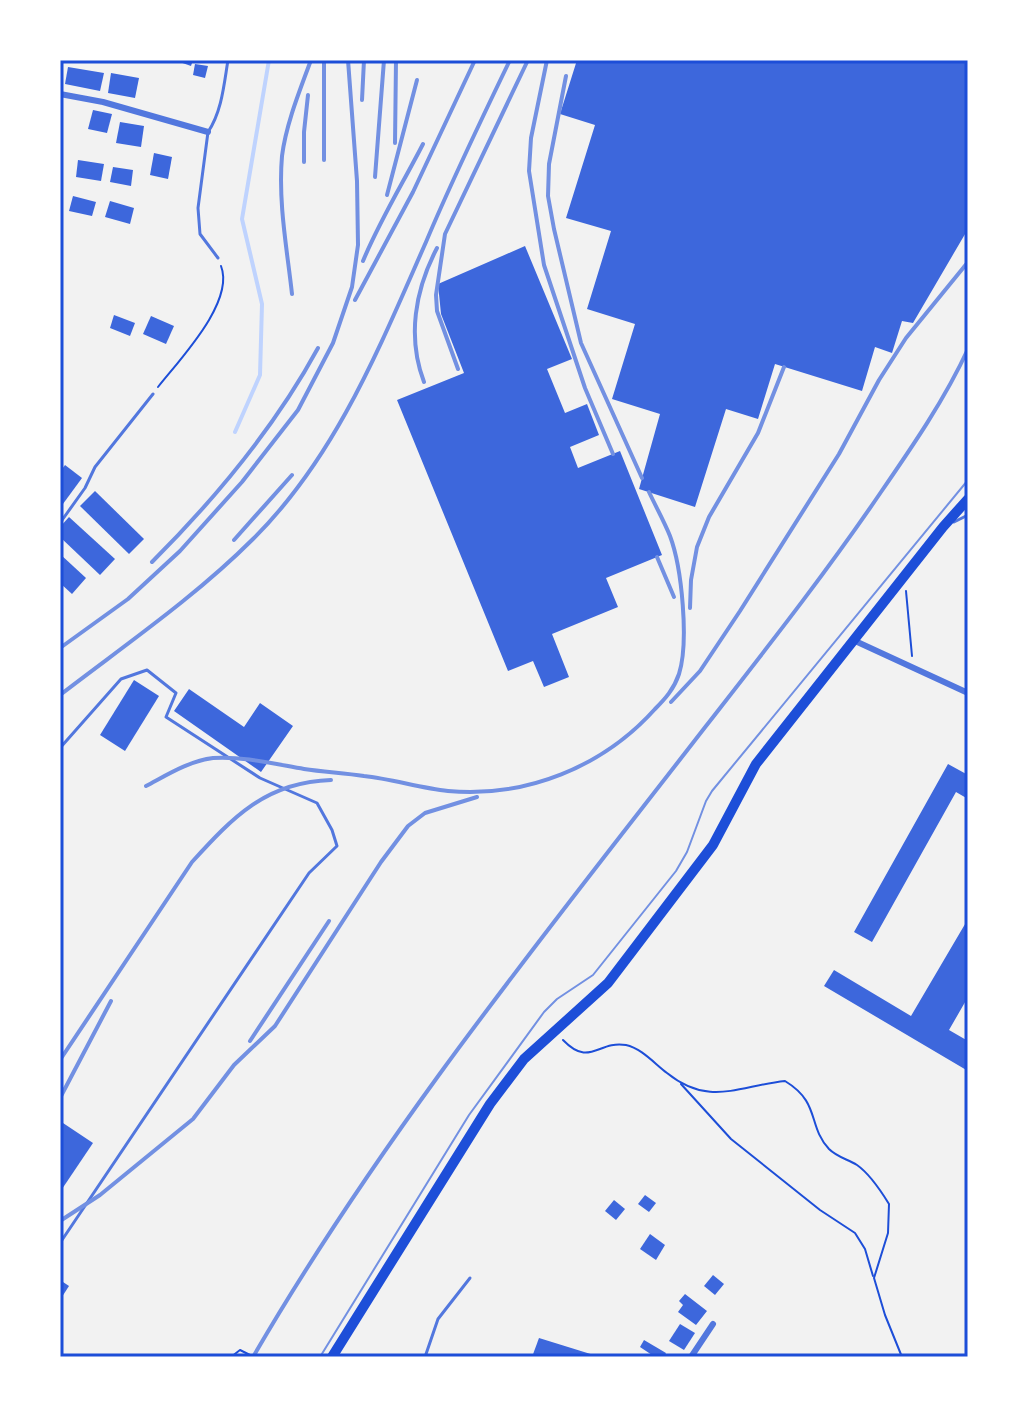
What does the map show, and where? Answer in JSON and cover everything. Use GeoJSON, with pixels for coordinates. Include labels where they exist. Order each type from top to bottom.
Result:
{"type":"FeatureCollection","features":[{"type":"Feature","properties":{"kind":"highway"},"geometry":{"type":"LineString","coordinates":[[332,1357],[490,1104],[524,1059],[608,983],[650,930],[713,845],[756,764],[968,499]]}},
{"type":"Feature","properties":{"kind":"street"},"geometry":{"type":"LineString","coordinates":[[60,94],[103,102],[208,132]]}},
{"type":"Feature","properties":{"kind":"street"},"geometry":{"type":"LineString","coordinates":[[853,640],[913,665],[968,693]]}},
{"type":"Feature","properties":{"kind":"street"},"geometry":{"type":"LineString","coordinates":[[691,1357],[713,1324]]}},
{"type":"Feature","properties":{"kind":"lane"},"geometry":{"type":"LineString","coordinates":[[218,258],[200,234],[198,208],[208,132],[218,110],[228,60]]}},
{"type":"Feature","properties":{"kind":"lane"},"geometry":{"type":"LineString","coordinates":[[60,523],[85,488],[95,467],[153,394]]}},
{"type":"Feature","properties":{"kind":"lane"},"geometry":{"type":"LineString","coordinates":[[943,527],[968,515]]}},
{"type":"Feature","properties":{"kind":"lane"},"geometry":{"type":"LineString","coordinates":[[60,748],[121,679],[147,670],[176,693],[166,717],[260,778],[317,803],[337,846],[309,873],[60,1243]]}},
{"type":"Feature","properties":{"kind":"lane"},"geometry":{"type":"LineString","coordinates":[[425,1357],[438,1319],[470,1278]]}},
{"type":"Feature","properties":{"kind":"path"},"geometry":{"type":"LineString","coordinates":[[153,394],[204,329],[221,295],[225,276],[218,258]]}},
{"type":"Feature","properties":{"kind":"path"},"geometry":{"type":"LineString","coordinates":[[905,575],[913,665]]}},
{"type":"Feature","properties":{"kind":"path"},"geometry":{"type":"LineString","coordinates":[[554,1030],[577,1052],[592,1054],[608,1047],[626,1045],[643,1053],[680,1083],[731,1139],[820,1210],[855,1233],[865,1249],[885,1315],[902,1357]]}},
{"type":"Feature","properties":{"kind":"path"},"geometry":{"type":"LineString","coordinates":[[680,1083],[701,1093],[721,1093],[785,1081],[799,1090],[809,1102],[827,1147],[858,1166],[889,1204],[888,1233],[874,1278]]}},
{"type":"Feature","properties":{"kind":"path"},"geometry":{"type":"LineString","coordinates":[[231,1357],[240,1350],[254,1357]]}},
{"type":"Feature","properties":{"kind":"building"},"geometry":{"type":"Polygon","coordinates":[[[174,60],[193,60],[191,66],[174,60]]]}},
{"type":"Feature","properties":{"kind":"building"},"geometry":{"type":"Polygon","coordinates":[[[577,60],[968,60],[968,229],[913,323],[902,321],[892,353],[875,347],[862,391],[775,364],[758,419],[726,409],[695,507],[639,489],[660,414],[612,399],[635,324],[587,309],[611,231],[566,218],[595,125],[560,114],[577,60]]]}},
{"type":"Feature","properties":{"kind":"building"},"geometry":{"type":"Polygon","coordinates":[[[195,64],[208,66],[205,78],[193,75],[195,64]]]}},
{"type":"Feature","properties":{"kind":"building"},"geometry":{"type":"Polygon","coordinates":[[[68,67],[104,73],[100,91],[65,84],[68,67]]]}},
{"type":"Feature","properties":{"kind":"building"},"geometry":{"type":"Polygon","coordinates":[[[111,73],[139,78],[135,98],[108,93],[111,73]]]}},
{"type":"Feature","properties":{"kind":"building"},"geometry":{"type":"Polygon","coordinates":[[[93,110],[112,114],[107,133],[88,129],[93,110]]]}},
{"type":"Feature","properties":{"kind":"building"},"geometry":{"type":"Polygon","coordinates":[[[120,122],[144,126],[141,147],[116,143],[120,122]]]}},
{"type":"Feature","properties":{"kind":"building"},"geometry":{"type":"Polygon","coordinates":[[[154,153],[172,157],[168,179],[150,175],[154,153]]]}},
{"type":"Feature","properties":{"kind":"building"},"geometry":{"type":"Polygon","coordinates":[[[78,160],[104,164],[101,181],[76,177],[78,160]]]}},
{"type":"Feature","properties":{"kind":"building"},"geometry":{"type":"Polygon","coordinates":[[[113,167],[133,170],[131,186],[110,182],[113,167]]]}},
{"type":"Feature","properties":{"kind":"building"},"geometry":{"type":"Polygon","coordinates":[[[73,196],[96,202],[92,216],[69,211],[73,196]]]}},
{"type":"Feature","properties":{"kind":"building"},"geometry":{"type":"Polygon","coordinates":[[[110,201],[134,208],[130,224],[105,217],[110,201]]]}},
{"type":"Feature","properties":{"kind":"building"},"geometry":{"type":"Polygon","coordinates":[[[525,246],[572,359],[547,369],[565,413],[587,404],[599,435],[570,447],[578,468],[620,451],[662,555],[606,578],[618,607],[552,634],[569,677],[544,687],[533,661],[508,671],[397,400],[464,373],[441,314],[438,284],[525,246]]]}},
{"type":"Feature","properties":{"kind":"building"},"geometry":{"type":"Polygon","coordinates":[[[114,315],[135,323],[130,336],[110,328],[114,315]]]}},
{"type":"Feature","properties":{"kind":"building"},"geometry":{"type":"Polygon","coordinates":[[[151,316],[174,326],[166,344],[143,334],[151,316]]]}},
{"type":"Feature","properties":{"kind":"building"},"geometry":{"type":"Polygon","coordinates":[[[65,465],[82,478],[60,508],[60,472],[65,465]]]}},
{"type":"Feature","properties":{"kind":"building"},"geometry":{"type":"Polygon","coordinates":[[[95,491],[144,539],[129,554],[80,506],[95,491]]]}},
{"type":"Feature","properties":{"kind":"building"},"geometry":{"type":"Polygon","coordinates":[[[69,517],[115,559],[100,575],[60,537],[60,527],[69,517]]]}},
{"type":"Feature","properties":{"kind":"building"},"geometry":{"type":"Polygon","coordinates":[[[60,554],[86,578],[72,594],[60,583],[60,554]]]}},
{"type":"Feature","properties":{"kind":"building"},"geometry":{"type":"Polygon","coordinates":[[[134,680],[159,696],[125,751],[100,735],[134,680]]]}},
{"type":"Feature","properties":{"kind":"building"},"geometry":{"type":"Polygon","coordinates":[[[189,689],[244,727],[260,703],[293,726],[261,772],[174,711],[189,689]]]}},
{"type":"Feature","properties":{"kind":"building"},"geometry":{"type":"Polygon","coordinates":[[[948,764],[968,775],[968,799],[956,792],[872,942],[854,932],[948,764]]]}},
{"type":"Feature","properties":{"kind":"building"},"geometry":{"type":"Polygon","coordinates":[[[968,919],[968,997],[949,1030],[968,1041],[968,1071],[824,986],[834,970],[911,1016],[968,919]]]}},
{"type":"Feature","properties":{"kind":"building"},"geometry":{"type":"Polygon","coordinates":[[[60,1121],[93,1143],[60,1192],[60,1121]]]}},
{"type":"Feature","properties":{"kind":"building"},"geometry":{"type":"Polygon","coordinates":[[[645,1195],[656,1203],[649,1212],[638,1204],[645,1195]]]}},
{"type":"Feature","properties":{"kind":"building"},"geometry":{"type":"Polygon","coordinates":[[[614,1200],[625,1209],[616,1220],[605,1211],[614,1200]]]}},
{"type":"Feature","properties":{"kind":"building"},"geometry":{"type":"Polygon","coordinates":[[[650,1234],[665,1245],[656,1260],[640,1249],[650,1234]]]}},
{"type":"Feature","properties":{"kind":"building"},"geometry":{"type":"Polygon","coordinates":[[[713,1275],[724,1284],[715,1295],[704,1286],[713,1275]]]}},
{"type":"Feature","properties":{"kind":"building"},"geometry":{"type":"Polygon","coordinates":[[[60,1280],[69,1286],[60,1300],[60,1280]]]}},
{"type":"Feature","properties":{"kind":"building"},"geometry":{"type":"Polygon","coordinates":[[[685,1294],[707,1311],[696,1325],[678,1312],[683,1305],[679,1301],[685,1294]]]}},
{"type":"Feature","properties":{"kind":"building"},"geometry":{"type":"Polygon","coordinates":[[[680,1324],[695,1333],[684,1350],[669,1341],[680,1324]]]}},
{"type":"Feature","properties":{"kind":"building"},"geometry":{"type":"Polygon","coordinates":[[[539,1338],[597,1356],[597,1357],[532,1357],[539,1338]]]}},
{"type":"Feature","properties":{"kind":"building"},"geometry":{"type":"Polygon","coordinates":[[[644,1340],[666,1353],[664,1357],[655,1357],[640,1347],[644,1340]]]}},
{"type":"Feature","properties":{"kind":"waterway"},"geometry":{"type":"LineString","coordinates":[[235,432],[260,375],[262,304],[242,219],[269,60]]}},
{"type":"Feature","properties":{"kind":"tram line"},"geometry":{"type":"LineString","coordinates":[[320,1357],[469,1115],[544,1012],[557,999],[593,975],[676,871],[712,791],[968,480]]}},
{"type":"Feature","properties":{"kind":"railway"},"geometry":{"type":"LineString","coordinates":[[292,294],[282,208],[282,156],[290,119],[311,60]]}},
{"type":"Feature","properties":{"kind":"railway"},"geometry":{"type":"LineString","coordinates":[[324,60],[324,160]]}},
{"type":"Feature","properties":{"kind":"railway"},"geometry":{"type":"LineString","coordinates":[[60,648],[128,599],[180,551],[242,482],[298,410],[333,343],[352,287],[358,245],[357,181],[348,60]]}},
{"type":"Feature","properties":{"kind":"railway"},"geometry":{"type":"LineString","coordinates":[[362,100],[364,60]]}},
{"type":"Feature","properties":{"kind":"railway"},"geometry":{"type":"LineString","coordinates":[[375,177],[384,60]]}},
{"type":"Feature","properties":{"kind":"railway"},"geometry":{"type":"LineString","coordinates":[[395,143],[396,60]]}},
{"type":"Feature","properties":{"kind":"railway"},"geometry":{"type":"LineString","coordinates":[[355,300],[413,192],[475,60]]}},
{"type":"Feature","properties":{"kind":"railway"},"geometry":{"type":"LineString","coordinates":[[60,695],[208,581],[253,539],[309,473],[373,360],[510,60]]}},
{"type":"Feature","properties":{"kind":"railway"},"geometry":{"type":"LineString","coordinates":[[458,369],[437,311],[436,295],[445,234],[528,60]]}},
{"type":"Feature","properties":{"kind":"railway"},"geometry":{"type":"LineString","coordinates":[[547,60],[531,138],[529,171],[544,265],[585,388],[613,454]]}},
{"type":"Feature","properties":{"kind":"railway"},"geometry":{"type":"LineString","coordinates":[[566,76],[549,164],[548,196],[554,229],[581,343],[642,478]]}},
{"type":"Feature","properties":{"kind":"railway"},"geometry":{"type":"LineString","coordinates":[[387,195],[417,80]]}},
{"type":"Feature","properties":{"kind":"railway"},"geometry":{"type":"LineString","coordinates":[[304,162],[308,95]]}},
{"type":"Feature","properties":{"kind":"railway"},"geometry":{"type":"LineString","coordinates":[[363,261],[423,144]]}},
{"type":"Feature","properties":{"kind":"railway"},"geometry":{"type":"LineString","coordinates":[[424,382],[416,348],[416,314],[423,280],[437,248]]}},
{"type":"Feature","properties":{"kind":"railway"},"geometry":{"type":"LineString","coordinates":[[671,702],[700,671],[740,611],[839,454],[906,338],[968,262]]}},
{"type":"Feature","properties":{"kind":"railway"},"geometry":{"type":"LineString","coordinates":[[152,562],[243,461],[283,406],[318,348]]}},
{"type":"Feature","properties":{"kind":"railway"},"geometry":{"type":"LineString","coordinates":[[253,1357],[356,1193],[469,1034],[860,522],[928,422],[968,349]]}},
{"type":"Feature","properties":{"kind":"railway"},"geometry":{"type":"LineString","coordinates":[[690,608],[697,547],[709,517],[758,433],[784,367]]}},
{"type":"Feature","properties":{"kind":"railway"},"geometry":{"type":"LineString","coordinates":[[234,540],[292,475]]}},
{"type":"Feature","properties":{"kind":"railway"},"geometry":{"type":"LineString","coordinates":[[146,786],[187,765],[213,758],[247,759],[374,777],[438,790],[477,792],[534,783],[587,762],[634,729],[666,697],[679,674],[684,625],[678,567],[670,536],[649,492]]}},
{"type":"Feature","properties":{"kind":"railway"},"geometry":{"type":"LineString","coordinates":[[657,557],[674,597]]}},
{"type":"Feature","properties":{"kind":"railway"},"geometry":{"type":"LineString","coordinates":[[60,1060],[192,862],[207,846],[237,817],[269,795],[308,782],[331,780]]}},
{"type":"Feature","properties":{"kind":"railway"},"geometry":{"type":"LineString","coordinates":[[60,1221],[100,1195],[193,1119],[234,1065],[275,1026],[381,862],[408,826],[425,813],[477,797]]}},
{"type":"Feature","properties":{"kind":"railway"},"geometry":{"type":"LineString","coordinates":[[250,1041],[329,921]]}},
{"type":"Feature","properties":{"kind":"railway"},"geometry":{"type":"LineString","coordinates":[[60,1098],[111,1001]]}}]}
